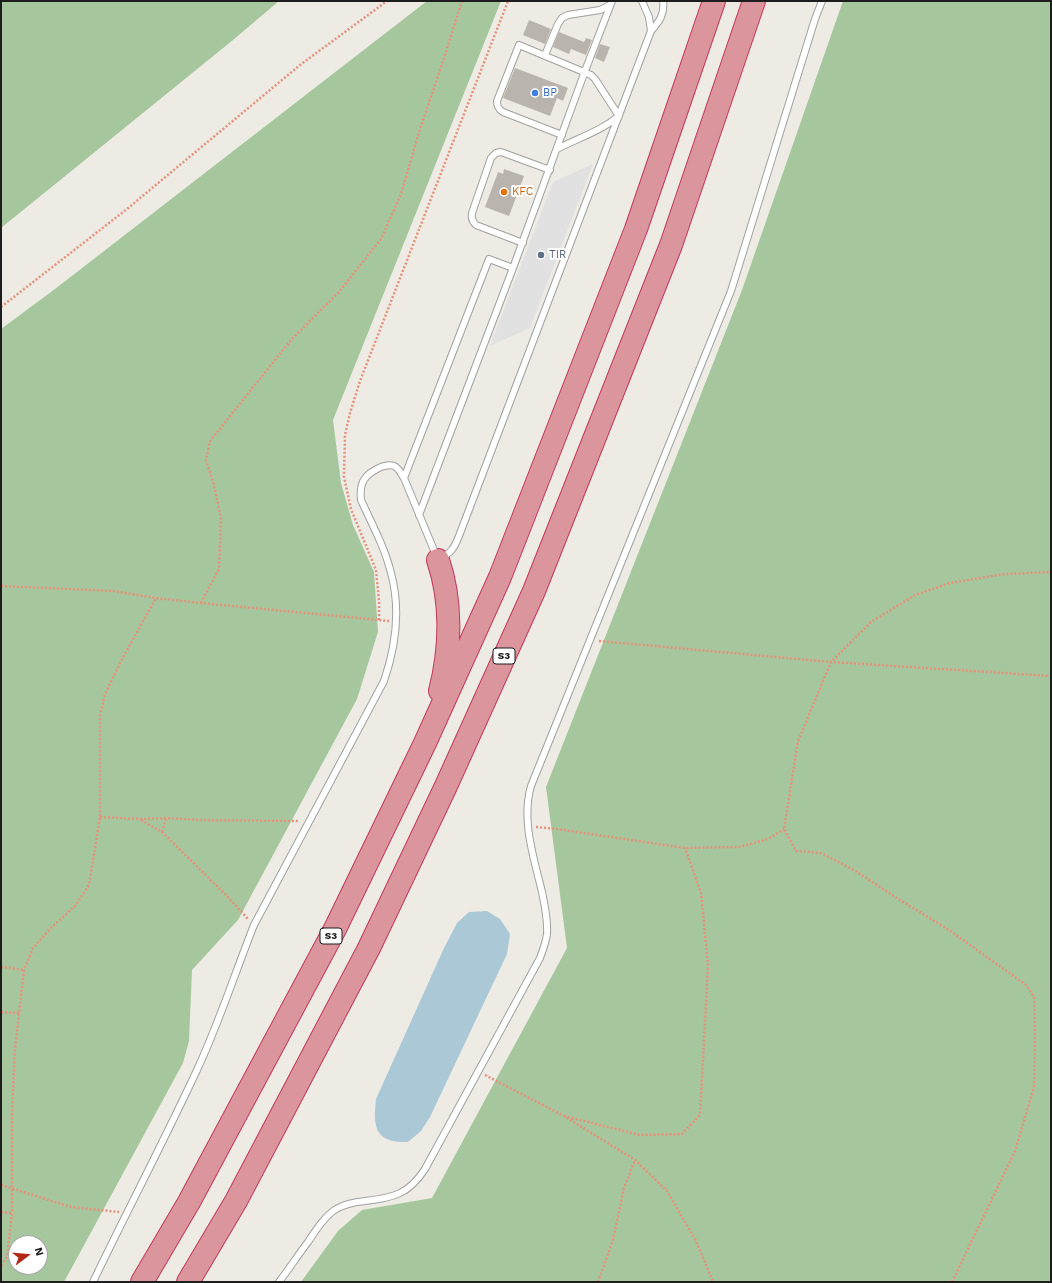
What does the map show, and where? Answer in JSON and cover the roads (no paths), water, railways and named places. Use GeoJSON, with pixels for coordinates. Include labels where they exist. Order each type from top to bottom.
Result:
{"type":"FeatureCollection","features":[{"type":"Feature","properties":{"kind":"highway","name":"S3"},"geometry":{"type":"LineString","coordinates":[[142,1282],[189,1202],[331,936],[425,743],[500,577],[636,229],[714,1]]}},
{"type":"Feature","properties":{"kind":"highway","name":"S3"},"geometry":{"type":"LineString","coordinates":[[188,1282],[236,1201],[369,948],[446,786],[534,591],[671,245],[754,1]]}},
{"type":"Feature","properties":{"kind":"highway"},"geometry":{"type":"LineString","coordinates":[[425,743],[440,688],[445,664],[447,639],[447,601],[445,583],[438,560]]}},
{"type":"Feature","properties":{"kind":"lane"},"geometry":{"type":"LineString","coordinates":[[642,1],[649,17],[651,31]]}},
{"type":"Feature","properties":{"kind":"lane"},"geometry":{"type":"LineString","coordinates":[[93,1282],[198,1068],[254,926],[384,681],[396,635],[396,606],[391,573],[382,546],[361,500],[364,479],[374,470],[387,465],[393,466],[399,470],[404,478],[438,560],[452,551],[651,31],[662,18],[664,11],[663,1]]}},
{"type":"Feature","properties":{"kind":"lane"},"geometry":{"type":"LineString","coordinates":[[279,1282],[321,1223],[334,1210],[348,1204],[394,1196],[415,1184],[425,1169],[479,1072],[540,958],[547,934],[546,912],[528,826],[528,796],[731,291],[815,19],[822,1]]}},
{"type":"Feature","properties":{"kind":"lane"},"geometry":{"type":"LineString","coordinates":[[545,55],[562,18],[568,15],[600,10],[611,3]]}},
{"type":"Feature","properties":{"kind":"lane"},"geometry":{"type":"LineString","coordinates":[[419,515],[550,170],[611,3]]}},
{"type":"Feature","properties":{"kind":"lane"},"geometry":{"type":"LineString","coordinates":[[562,135],[499,110],[498,101],[519,45],[585,71],[591,75],[619,116]]}},
{"type":"Feature","properties":{"kind":"lane"},"geometry":{"type":"LineString","coordinates":[[557,149],[609,124],[619,116]]}},
{"type":"Feature","properties":{"kind":"lane"},"geometry":{"type":"LineString","coordinates":[[523,242],[476,225],[472,221],[472,210],[491,158],[496,152],[501,152],[550,170]]}},
{"type":"Feature","properties":{"kind":"lane"},"geometry":{"type":"LineString","coordinates":[[404,478],[488,259],[513,268]]}},
{"type":"Feature","properties":{"kind":"water"},"geometry":{"type":"Polygon","coordinates":[[[487,911],[500,919],[510,934],[507,954],[430,1117],[421,1131],[408,1142],[396,1142],[387,1139],[381,1135],[376,1126],[376,1099],[444,948],[457,923],[469,912],[487,911]]]}},
{"type":"Feature","properties":{"kind":"place","name":"BP"},"geometry":{"type":"Point","coordinates":[535,93]}},
{"type":"Feature","properties":{"kind":"place","name":"KFC"},"geometry":{"type":"Point","coordinates":[504,192]}},
{"type":"Feature","properties":{"kind":"place","name":"TIR"},"geometry":{"type":"Point","coordinates":[541,255]}}]}
